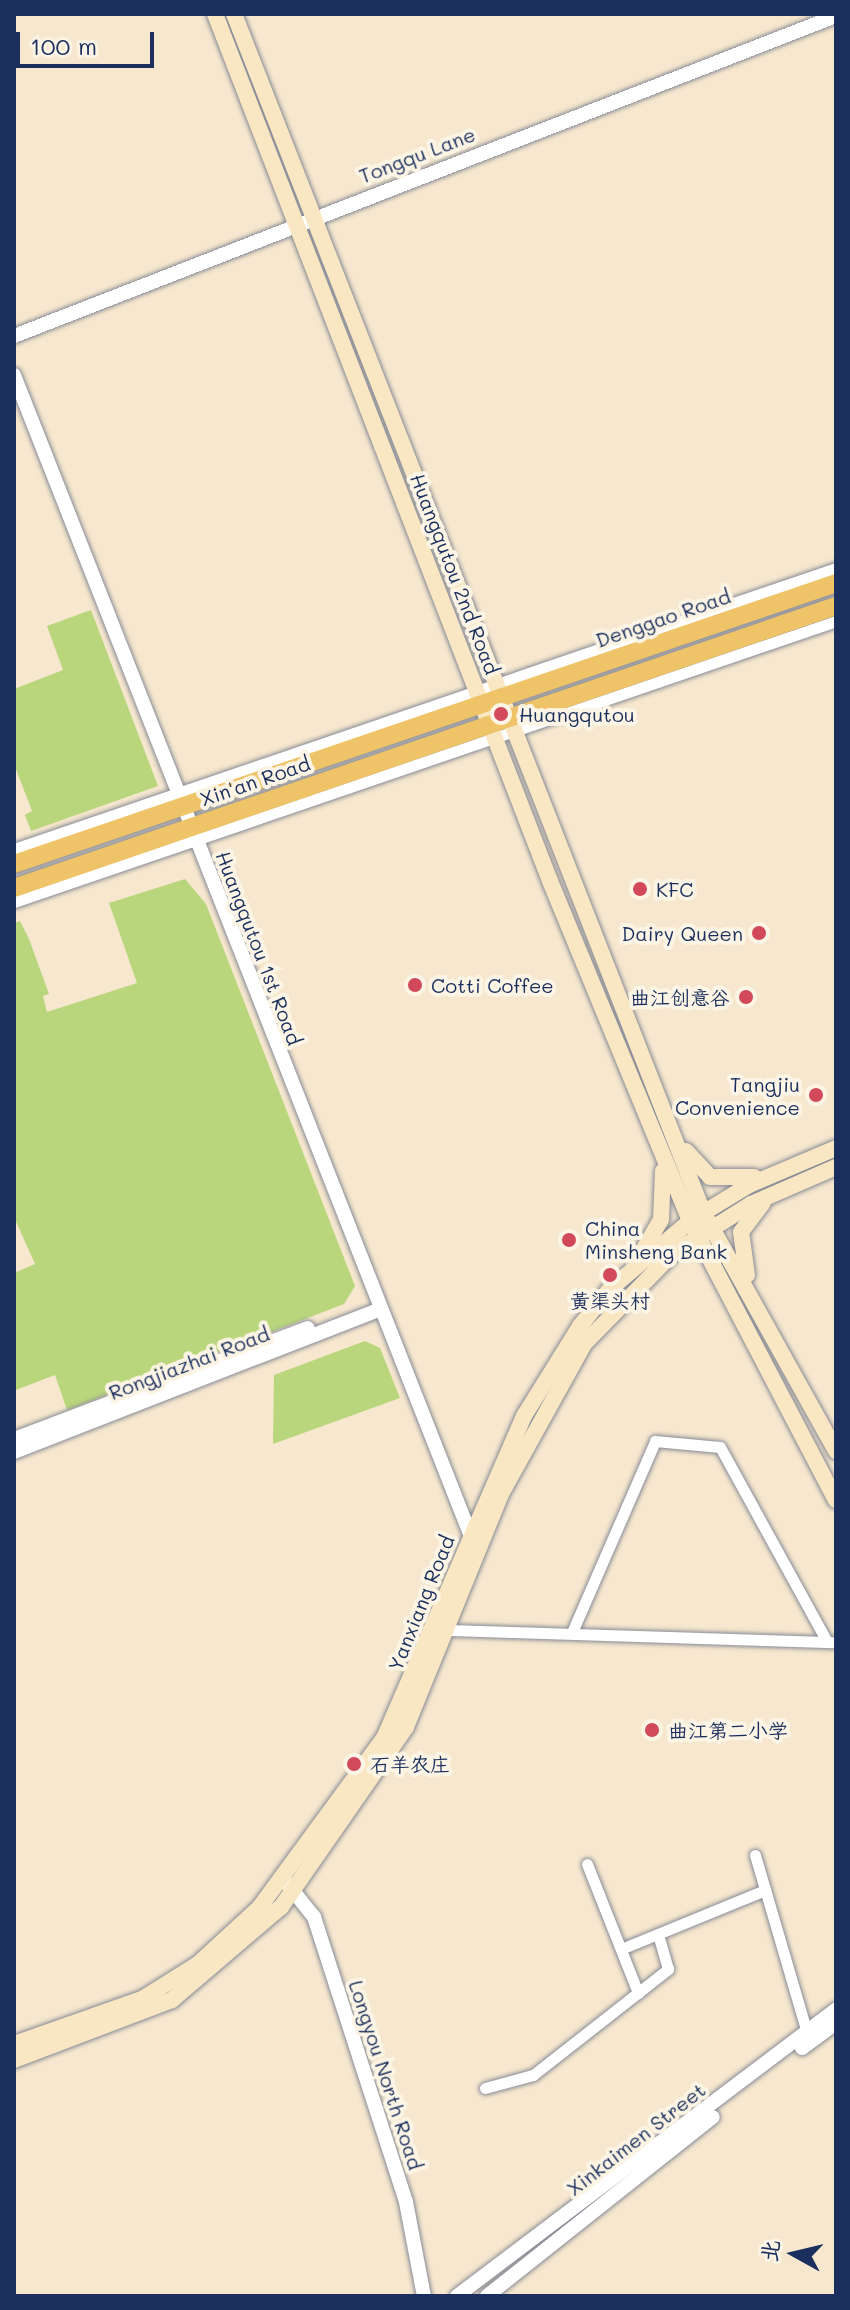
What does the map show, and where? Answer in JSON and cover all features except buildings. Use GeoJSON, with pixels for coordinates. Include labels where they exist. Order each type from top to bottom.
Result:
{"type":"FeatureCollection","features":[{"type":"Feature","properties":{"kind":"main road","name":"Huangqutou 2nd Road"},"geometry":{"type":"LineString","coordinates":[[215,14],[308,219],[502,689],[672,1133],[700,1224]]}},
{"type":"Feature","properties":{"kind":"main road","name":"Huangqutou 2nd Road"},"geometry":{"type":"LineString","coordinates":[[234,14],[492,732],[659,1146],[700,1224]]}},
{"type":"Feature","properties":{"kind":"main road","name":"Denggao Road"},"geometry":{"type":"LineString","coordinates":[[502,689],[836,583]]}},
{"type":"Feature","properties":{"kind":"main road"},"geometry":{"type":"LineString","coordinates":[[513,724],[836,606]]}},
{"type":"Feature","properties":{"kind":"main road","name":"Xin'an Road"},"geometry":{"type":"LineString","coordinates":[[14,864],[181,800],[502,689]]}},
{"type":"Feature","properties":{"kind":"main road","name":"Xin'an Road"},"geometry":{"type":"LineString","coordinates":[[14,888],[194,834],[513,724]]}},
{"type":"Feature","properties":{"kind":"main road"},"geometry":{"type":"LineString","coordinates":[[672,1133],[710,1177],[733,1182],[775,1172]]}},
{"type":"Feature","properties":{"kind":"main road"},"geometry":{"type":"LineString","coordinates":[[628,1274],[661,1220],[659,1146]]}},
{"type":"Feature","properties":{"kind":"main road","name":"Yanxiang Road"},"geometry":{"type":"LineString","coordinates":[[14,2044],[126,2006],[173,1980],[213,1951],[283,1879],[384,1738],[470,1534],[548,1374],[628,1274],[775,1172],[836,1148]]}},
{"type":"Feature","properties":{"kind":"main road","name":"Yanxiang Road"},"geometry":{"type":"LineString","coordinates":[[14,2060],[172,2000],[216,1970],[294,1892],[391,1755],[447,1630],[501,1494],[557,1386],[620,1302],[700,1224],[836,1167]]}},
{"type":"Feature","properties":{"kind":"main road"},"geometry":{"type":"LineString","coordinates":[[756,1303],[739,1239],[773,1194]]}},
{"type":"Feature","properties":{"kind":"main road"},"geometry":{"type":"LineString","coordinates":[[700,1224],[756,1303],[836,1451]]}},
{"type":"Feature","properties":{"kind":"main road"},"geometry":{"type":"LineString","coordinates":[[700,1224],[836,1500]]}},
{"type":"Feature","properties":{"kind":"street","name":"Tongqu Lane"},"geometry":{"type":"LineString","coordinates":[[14,336],[836,16]]}},
{"type":"Feature","properties":{"kind":"street","name":"Huangqutou 1st Road"},"geometry":{"type":"LineString","coordinates":[[14,375],[377,1306],[470,1534]]}},
{"type":"Feature","properties":{"kind":"street"},"geometry":{"type":"LineString","coordinates":[[502,689],[836,568]]}},
{"type":"Feature","properties":{"kind":"street"},"geometry":{"type":"LineString","coordinates":[[513,724],[836,621]]}},
{"type":"Feature","properties":{"kind":"street"},"geometry":{"type":"LineString","coordinates":[[14,849],[181,800]]}},
{"type":"Feature","properties":{"kind":"street"},"geometry":{"type":"LineString","coordinates":[[14,902],[194,834]]}},
{"type":"Feature","properties":{"kind":"street","name":"Rongjiazhai Road"},"geometry":{"type":"LineString","coordinates":[[14,1439],[377,1306]]}},
{"type":"Feature","properties":{"kind":"street","name":"Rongjiazhai Road"},"geometry":{"type":"LineString","coordinates":[[14,1452],[377,1306]]}},
{"type":"Feature","properties":{"kind":"street"},"geometry":{"type":"LineString","coordinates":[[573,1630],[655,1441],[720,1447],[832,1642]]}},
{"type":"Feature","properties":{"kind":"street"},"geometry":{"type":"LineString","coordinates":[[447,1630],[573,1630],[832,1642]]}},
{"type":"Feature","properties":{"kind":"street"},"geometry":{"type":"LineString","coordinates":[[755,1855],[807,2033]]}},
{"type":"Feature","properties":{"kind":"street"},"geometry":{"type":"LineString","coordinates":[[587,1864],[638,1993]]}},
{"type":"Feature","properties":{"kind":"street","name":"Longyou North Road"},"geometry":{"type":"LineString","coordinates":[[283,1879],[314,1917],[402,2188],[424,2296]]}},
{"type":"Feature","properties":{"kind":"street"},"geometry":{"type":"LineString","coordinates":[[621,1949],[765,1890]]}},
{"type":"Feature","properties":{"kind":"street"},"geometry":{"type":"LineString","coordinates":[[485,2088],[533,2075],[668,1969],[658,1934]]}},
{"type":"Feature","properties":{"kind":"street","name":"Xinkaimen Street"},"geometry":{"type":"LineString","coordinates":[[457,2296],[836,2009]]}},
{"type":"Feature","properties":{"kind":"street","name":"Xinkaimen Street"},"geometry":{"type":"LineString","coordinates":[[487,2296],[836,2023]]}},
{"type":"Feature","properties":{"kind":"green space"},"geometry":{"type":"Polygon","coordinates":[[[91,610],[158,786],[31,831],[25,815],[32,811],[14,764],[14,689],[63,670],[47,626],[91,610]]]}},
{"type":"Feature","properties":{"kind":"green space"},"geometry":{"type":"Polygon","coordinates":[[[185,879],[206,904],[355,1286],[344,1304],[67,1410],[55,1375],[16,1390],[14,1384],[14,1273],[35,1264],[14,1217],[14,923],[20,921],[29,939],[49,994],[43,996],[47,1012],[137,983],[109,903],[185,879]]]}},
{"type":"Feature","properties":{"kind":"green space"},"geometry":{"type":"Polygon","coordinates":[[[365,1341],[380,1348],[400,1398],[273,1444],[274,1375],[365,1341]]]}},
{"type":"Feature","properties":{"kind":"place","name":"Huangqutou"},"geometry":{"type":"Point","coordinates":[501,714]}},
{"type":"Feature","properties":{"kind":"place","name":"KFC"},"geometry":{"type":"Point","coordinates":[640,889]}},
{"type":"Feature","properties":{"kind":"place","name":"Dairy Queen"},"geometry":{"type":"Point","coordinates":[759,933]}},
{"type":"Feature","properties":{"kind":"place","name":"Cotti Coffee"},"geometry":{"type":"Point","coordinates":[415,985]}},
{"type":"Feature","properties":{"kind":"place","name":"曲江创意谷"},"geometry":{"type":"Point","coordinates":[746,997]}},
{"type":"Feature","properties":{"kind":"place","name":"Tangjiu Convenience"},"geometry":{"type":"Point","coordinates":[816,1095]}},
{"type":"Feature","properties":{"kind":"place","name":"China Minsheng Bank"},"geometry":{"type":"Point","coordinates":[569,1240]}},
{"type":"Feature","properties":{"kind":"place","name":"黄渠头村"},"geometry":{"type":"Point","coordinates":[610,1275]}},
{"type":"Feature","properties":{"kind":"place","name":"曲江第二小学"},"geometry":{"type":"Point","coordinates":[652,1730]}},
{"type":"Feature","properties":{"kind":"place","name":"石羊农庄"},"geometry":{"type":"Point","coordinates":[354,1764]}}]}
